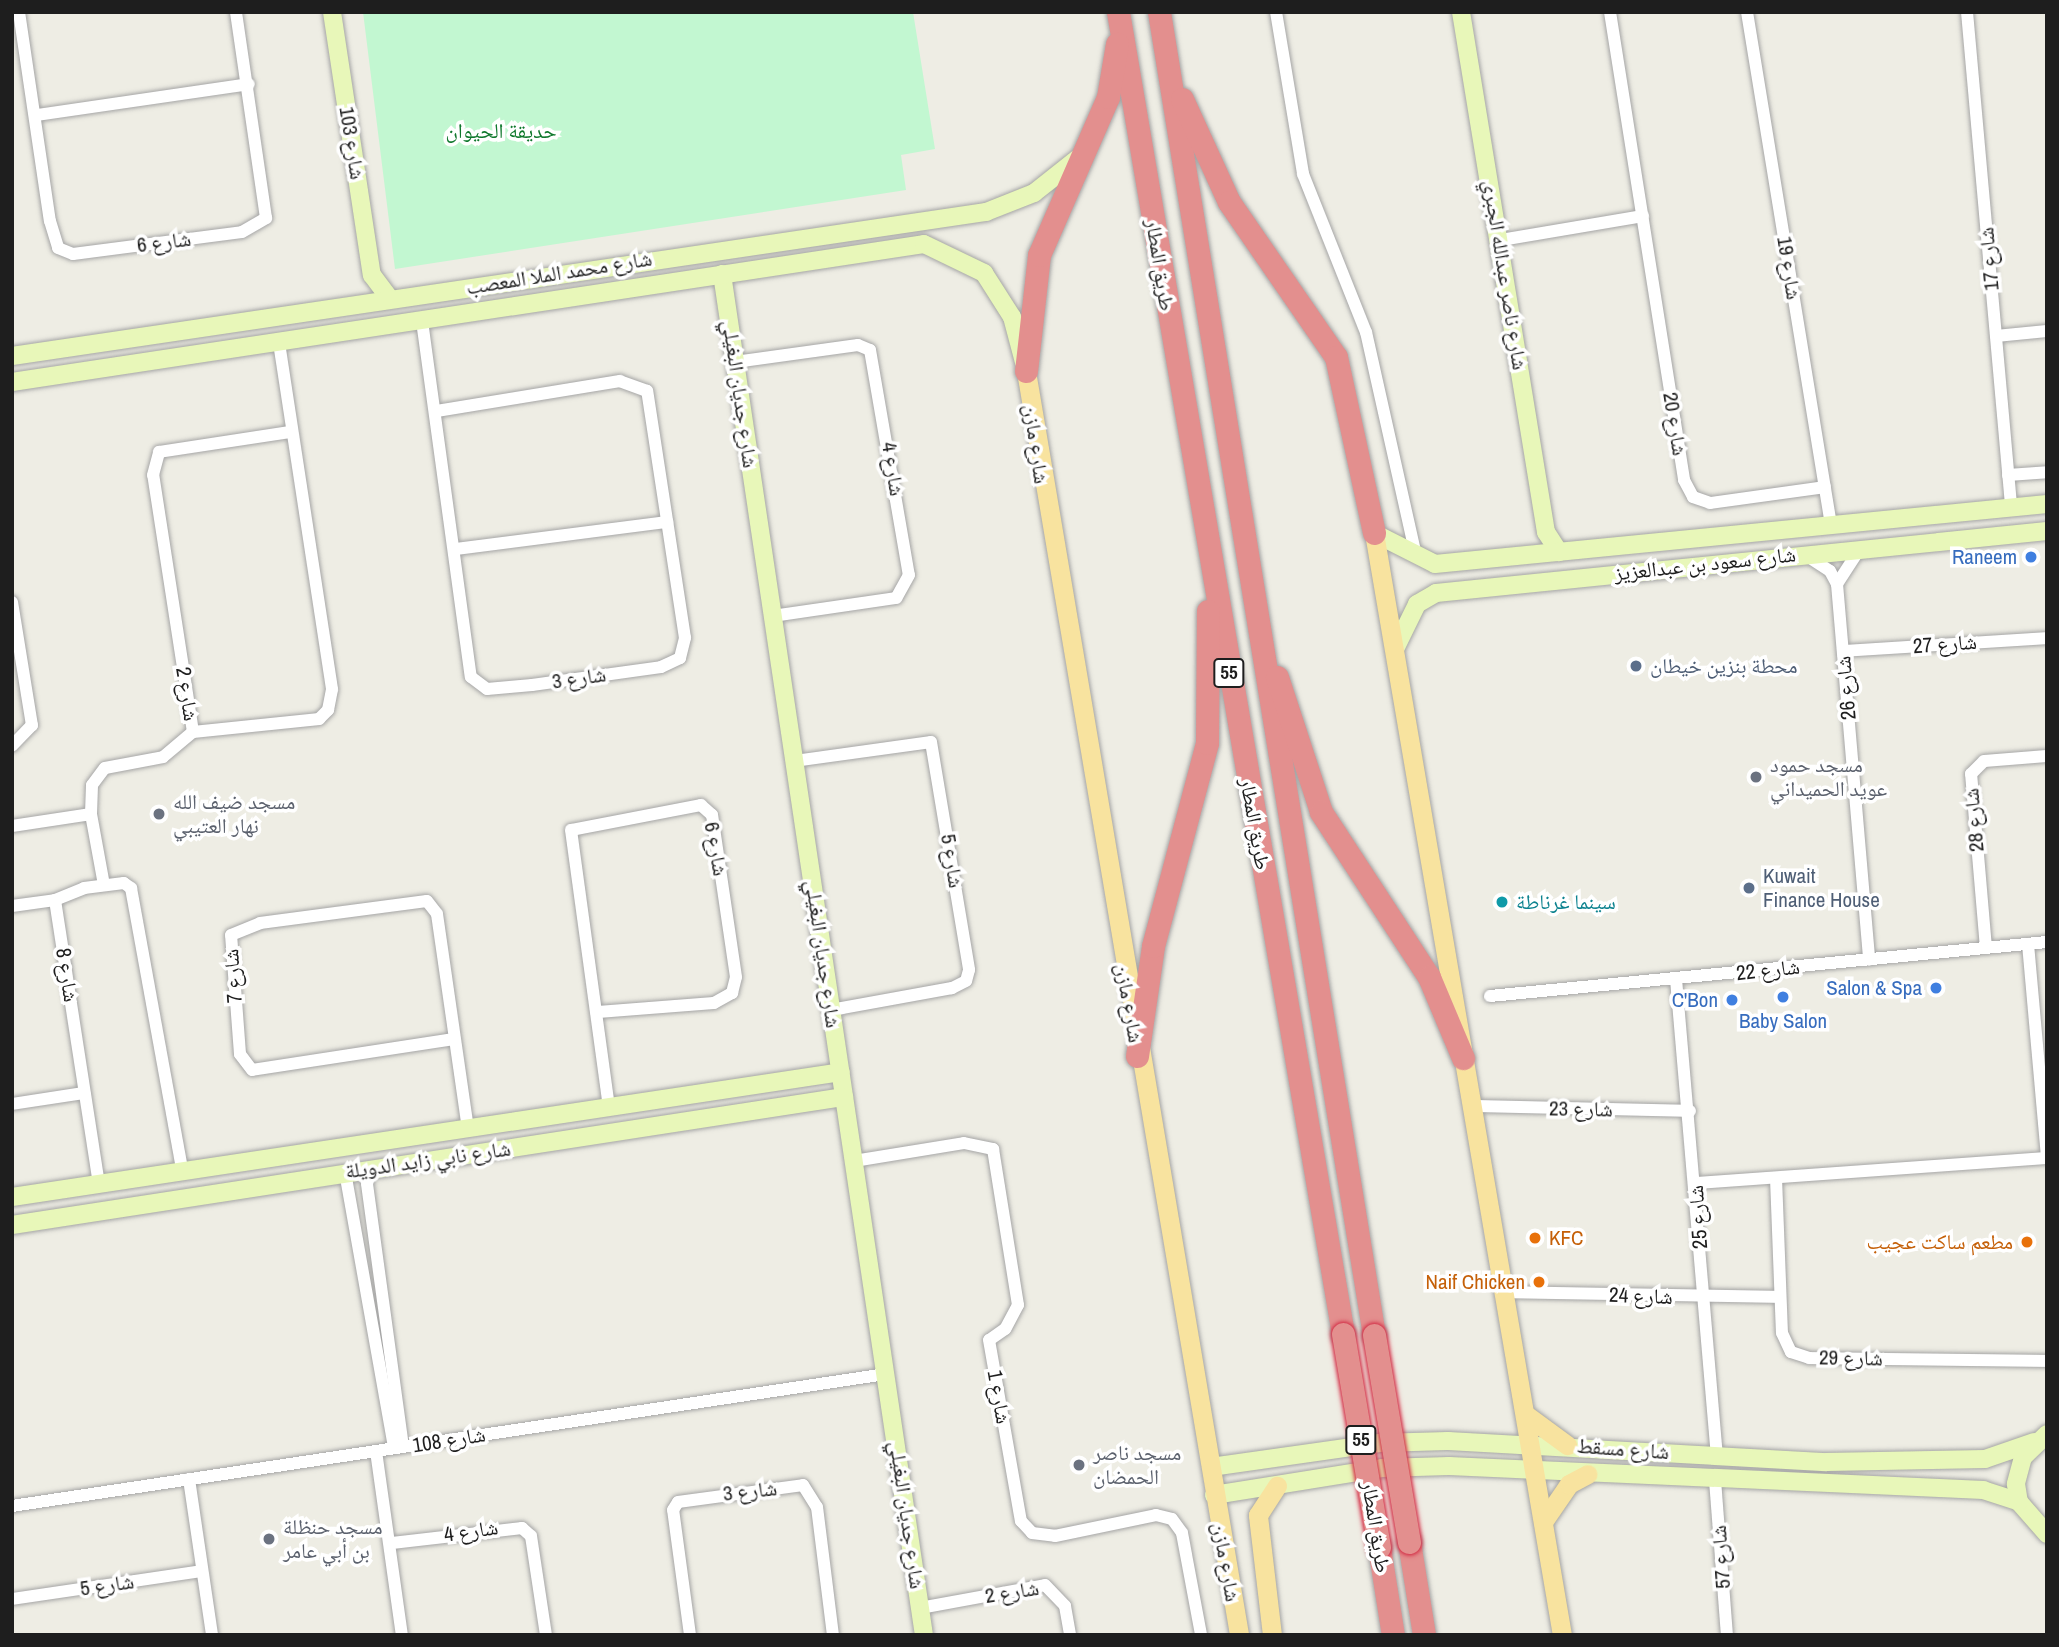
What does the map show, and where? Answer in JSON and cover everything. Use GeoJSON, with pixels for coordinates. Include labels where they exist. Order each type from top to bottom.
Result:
{"type":"FeatureCollection","features":[{"type":"Feature","properties":{"kind":"highway"},"geometry":{"type":"LineString","coordinates":[[1026,371],[1040,255],[1108,97],[1117,12]]}},
{"type":"Feature","properties":{"kind":"highway","name":"طريق المطار"},"geometry":{"type":"LineString","coordinates":[[1117,12],[1393,1635]]}},
{"type":"Feature","properties":{"kind":"highway","name":"طريق المطار"},"geometry":{"type":"LineString","coordinates":[[1159,12],[1236,520],[1423,1635]]}},
{"type":"Feature","properties":{"kind":"highway"},"geometry":{"type":"LineString","coordinates":[[1164,50],[1202,154],[1336,357],[1374,533]]}},
{"type":"Feature","properties":{"kind":"highway"},"geometry":{"type":"LineString","coordinates":[[1236,520],[1312,791],[1438,994],[1463,1058]]}},
{"type":"Feature","properties":{"kind":"highway"},"geometry":{"type":"LineString","coordinates":[[1138,1056],[1153,946],[1207,743],[1210,569]]}},
{"type":"Feature","properties":{"kind":"main road","name":"شارع مازن"},"geometry":{"type":"LineString","coordinates":[[1026,371],[1138,1056],[1239,1635]]}},
{"type":"Feature","properties":{"kind":"main road"},"geometry":{"type":"LineString","coordinates":[[1374,533],[1545,1519],[1562,1635]]}},
{"type":"Feature","properties":{"kind":"main road"},"geometry":{"type":"LineString","coordinates":[[1526,1415],[1567,1445]]}},
{"type":"Feature","properties":{"kind":"main road"},"geometry":{"type":"LineString","coordinates":[[1545,1519],[1569,1484],[1588,1474]]}},
{"type":"Feature","properties":{"kind":"main road"},"geometry":{"type":"LineString","coordinates":[[1272,1635],[1258,1515],[1277,1486]]}},
{"type":"Feature","properties":{"kind":"street","name":"شارع 6"},"geometry":{"type":"LineString","coordinates":[[19,12],[58,248],[73,254],[242,232],[266,218],[268,200],[236,12]]}},
{"type":"Feature","properties":{"kind":"street","name":"شارع 103"},"geometry":{"type":"LineString","coordinates":[[332,12],[372,275],[390,299]]}},
{"type":"Feature","properties":{"kind":"street"},"geometry":{"type":"LineString","coordinates":[[1276,12],[1303,174],[1366,332],[1430,579],[1436,593],[1417,604],[1395,649]]}},
{"type":"Feature","properties":{"kind":"street","name":"شارع ناصر عبدالله الجبري"},"geometry":{"type":"LineString","coordinates":[[1461,12],[1501,240],[1547,537],[1559,552]]}},
{"type":"Feature","properties":{"kind":"street","name":"شارع 20"},"geometry":{"type":"LineString","coordinates":[[1610,12],[1684,480],[1693,497],[1710,503],[1825,487]]}},
{"type":"Feature","properties":{"kind":"street","name":"شارع 19"},"geometry":{"type":"LineString","coordinates":[[1748,12],[1831,525]]}},
{"type":"Feature","properties":{"kind":"street","name":"شارع 17"},"geometry":{"type":"LineString","coordinates":[[1967,12],[2011,506]]}},
{"type":"Feature","properties":{"kind":"street"},"geometry":{"type":"LineString","coordinates":[[37,115],[249,84]]}},
{"type":"Feature","properties":{"kind":"street","name":"شارع محمد الملا المعصب"},"geometry":{"type":"LineString","coordinates":[[12,356],[543,274],[930,220],[1007,206],[1063,173],[1087,149]]}},
{"type":"Feature","properties":{"kind":"street"},"geometry":{"type":"LineString","coordinates":[[1501,240],[1643,216]]}},
{"type":"Feature","properties":{"kind":"street"},"geometry":{"type":"LineString","coordinates":[[930,220],[936,234],[924,244],[984,273],[1012,317],[1026,371]]}},
{"type":"Feature","properties":{"kind":"street","name":"شارع محمد الملا المعصب"},"geometry":{"type":"LineString","coordinates":[[12,383],[924,244]]}},
{"type":"Feature","properties":{"kind":"street"},"geometry":{"type":"LineString","coordinates":[[579,297],[572,282],[580,269]]}},
{"type":"Feature","properties":{"kind":"street"},"geometry":{"type":"LineString","coordinates":[[543,274],[552,289],[544,303]]}},
{"type":"Feature","properties":{"kind":"street","name":"شارع جديان البغيلي"},"geometry":{"type":"LineString","coordinates":[[722,274],[924,1635]]}},
{"type":"Feature","properties":{"kind":"street"},"geometry":{"type":"LineString","coordinates":[[361,303],[372,275]]}},
{"type":"Feature","properties":{"kind":"street","name":"شارع 3"},"geometry":{"type":"LineString","coordinates":[[422,321],[456,550],[471,677],[487,689],[532,685],[661,667],[680,658],[685,638],[646,391],[635,382],[436,411]]}},
{"type":"Feature","properties":{"kind":"street"},"geometry":{"type":"LineString","coordinates":[[1996,335],[2047,331]]}},
{"type":"Feature","properties":{"kind":"street","name":"شارع 2"},"geometry":{"type":"LineString","coordinates":[[279,342],[290,432],[332,690],[328,710],[319,719],[193,732],[153,475],[159,452],[290,432]]}},
{"type":"Feature","properties":{"kind":"street","name":"شارع 4"},"geometry":{"type":"LineString","coordinates":[[735,362],[858,345],[870,350],[909,575],[896,598],[773,616]]}},
{"type":"Feature","properties":{"kind":"street"},"geometry":{"type":"LineString","coordinates":[[55,350],[70,358],[65,374]]}},
{"type":"Feature","properties":{"kind":"street"},"geometry":{"type":"LineString","coordinates":[[2008,475],[2047,472]]}},
{"type":"Feature","properties":{"kind":"street","name":"شارع سعود بن عبدالعزيز"},"geometry":{"type":"LineString","coordinates":[[1426,562],[1538,554],[2047,504]]}},
{"type":"Feature","properties":{"kind":"street"},"geometry":{"type":"LineString","coordinates":[[456,550],[667,522]]}},
{"type":"Feature","properties":{"kind":"street","name":"شارع سعود بن عبدالعزيز"},"geometry":{"type":"LineString","coordinates":[[1436,593],[1716,562],[2047,531]]}},
{"type":"Feature","properties":{"kind":"street"},"geometry":{"type":"LineString","coordinates":[[1374,533],[1426,562]]}},
{"type":"Feature","properties":{"kind":"street"},"geometry":{"type":"LineString","coordinates":[[1538,554],[1547,537]]}},
{"type":"Feature","properties":{"kind":"street"},"geometry":{"type":"LineString","coordinates":[[1712,537],[1708,551],[1716,562]]}},
{"type":"Feature","properties":{"kind":"street"},"geometry":{"type":"LineString","coordinates":[[1681,540],[1690,553],[1682,566]]}},
{"type":"Feature","properties":{"kind":"street"},"geometry":{"type":"LineString","coordinates":[[1837,584],[1849,558],[1861,549]]}},
{"type":"Feature","properties":{"kind":"street"},"geometry":{"type":"LineString","coordinates":[[1803,554],[1830,571],[1837,584]]}},
{"type":"Feature","properties":{"kind":"street","name":"شارع 26"},"geometry":{"type":"LineString","coordinates":[[1837,584],[1869,960]]}},
{"type":"Feature","properties":{"kind":"street"},"geometry":{"type":"LineString","coordinates":[[12,602],[32,725],[12,746]]}},
{"type":"Feature","properties":{"kind":"street","name":"شارع 27"},"geometry":{"type":"LineString","coordinates":[[1843,651],[2047,638]]}},
{"type":"Feature","properties":{"kind":"street"},"geometry":{"type":"LineString","coordinates":[[104,885],[91,814],[92,785],[106,768],[163,757],[193,732]]}},
{"type":"Feature","properties":{"kind":"street","name":"شارع 5"},"geometry":{"type":"LineString","coordinates":[[794,761],[931,742],[969,970],[966,981],[952,988],[831,1010]]}},
{"type":"Feature","properties":{"kind":"street","name":"شارع 28"},"geometry":{"type":"LineString","coordinates":[[1986,948],[1971,774],[1984,761],[2047,756]]}},
{"type":"Feature","properties":{"kind":"street","name":"شارع 6"},"geometry":{"type":"LineString","coordinates":[[598,1012],[714,1003],[732,993],[736,977],[712,815],[701,805],[571,830],[609,1107]]}},
{"type":"Feature","properties":{"kind":"street"},"geometry":{"type":"LineString","coordinates":[[12,826],[91,814]]}},
{"type":"Feature","properties":{"kind":"street"},"geometry":{"type":"LineString","coordinates":[[12,906],[55,900],[104,885],[124,883],[135,898],[183,1173],[200,1184],[190,1197]]}},
{"type":"Feature","properties":{"kind":"street","name":"شارع 8"},"geometry":{"type":"LineString","coordinates":[[55,900],[99,1184]]}},
{"type":"Feature","properties":{"kind":"street","name":"شارع 7"},"geometry":{"type":"LineString","coordinates":[[454,1039],[252,1069],[240,1054],[231,935],[260,923],[427,901],[437,914],[468,1129]]}},
{"type":"Feature","properties":{"kind":"street","name":"شارع 22"},"geometry":{"type":"LineString","coordinates":[[1490,996],[2047,942]]}},
{"type":"Feature","properties":{"kind":"street"},"geometry":{"type":"LineString","coordinates":[[1696,1184],[2047,1157],[2028,944]]}},
{"type":"Feature","properties":{"kind":"street","name":"شارع 25"},"geometry":{"type":"LineString","coordinates":[[1676,979],[1696,1184],[1717,1456]]}},
{"type":"Feature","properties":{"kind":"street","name":"شارع نابي زايد الدويلة"},"geometry":{"type":"LineString","coordinates":[[12,1197],[226,1167],[841,1072]]}},
{"type":"Feature","properties":{"kind":"street"},"geometry":{"type":"LineString","coordinates":[[728,1089],[732,1114]]}},
{"type":"Feature","properties":{"kind":"street"},"geometry":{"type":"LineString","coordinates":[[12,1104],[85,1093]]}},
{"type":"Feature","properties":{"kind":"street"},"geometry":{"type":"LineString","coordinates":[[696,1094],[706,1102],[697,1119]]}},
{"type":"Feature","properties":{"kind":"street","name":"شارع نابي زايد الدويلة"},"geometry":{"type":"LineString","coordinates":[[12,1225],[844,1097]]}},
{"type":"Feature","properties":{"kind":"street","name":"شارع 23"},"geometry":{"type":"LineString","coordinates":[[1472,1106],[1689,1111]]}},
{"type":"Feature","properties":{"kind":"street","name":"شارع 1"},"geometry":{"type":"LineString","coordinates":[[854,1161],[964,1143],[993,1149],[1018,1305],[1005,1329],[989,1340],[1021,1521],[1032,1533],[1055,1536],[1156,1515],[1172,1519],[1182,1533],[1201,1635]]}},
{"type":"Feature","properties":{"kind":"street"},"geometry":{"type":"LineString","coordinates":[[226,1167],[215,1184],[232,1191]]}},
{"type":"Feature","properties":{"kind":"street"},"geometry":{"type":"LineString","coordinates":[[371,1168],[367,1184],[396,1369],[399,1447]]}},
{"type":"Feature","properties":{"kind":"street"},"geometry":{"type":"LineString","coordinates":[[345,1172],[358,1228],[380,1371],[399,1447]]}},
{"type":"Feature","properties":{"kind":"street","name":"شارع 29"},"geometry":{"type":"LineString","coordinates":[[1776,1178],[1782,1333],[1791,1352],[1809,1358],[2047,1361]]}},
{"type":"Feature","properties":{"kind":"street"},"geometry":{"type":"LineString","coordinates":[[358,1228],[373,1226]]}},
{"type":"Feature","properties":{"kind":"street","name":"شارع 24"},"geometry":{"type":"LineString","coordinates":[[1504,1292],[1704,1298],[1779,1297]]}},
{"type":"Feature","properties":{"kind":"street"},"geometry":{"type":"LineString","coordinates":[[380,1371],[396,1369]]}},
{"type":"Feature","properties":{"kind":"street","name":"شارع 108"},"geometry":{"type":"LineString","coordinates":[[12,1506],[886,1374]]}},
{"type":"Feature","properties":{"kind":"street"},"geometry":{"type":"LineString","coordinates":[[2042,1434],[2017,1475],[2019,1502],[2047,1534]]}},
{"type":"Feature","properties":{"kind":"street","name":"شارع مسقط"},"geometry":{"type":"LineString","coordinates":[[1210,1467],[1380,1443],[1567,1445],[1826,1462],[1985,1459],[2042,1434]]}},
{"type":"Feature","properties":{"kind":"street"},"geometry":{"type":"LineString","coordinates":[[376,1451],[402,1635]]}},
{"type":"Feature","properties":{"kind":"street"},"geometry":{"type":"LineString","coordinates":[[1782,1484],[1794,1471],[1785,1459]]}},
{"type":"Feature","properties":{"kind":"street"},"geometry":{"type":"LineString","coordinates":[[1817,1487],[1816,1473],[1826,1462]]}},
{"type":"Feature","properties":{"kind":"street","name":"شارع مسقط"},"geometry":{"type":"LineString","coordinates":[[1214,1495],[1382,1468],[1536,1469],[1817,1487],[1983,1490],[2019,1502]]}},
{"type":"Feature","properties":{"kind":"street"},"geometry":{"type":"LineString","coordinates":[[189,1479],[212,1635]]}},
{"type":"Feature","properties":{"kind":"street","name":"شارع 57"},"geometry":{"type":"LineString","coordinates":[[1716,1480],[1727,1635]]}},
{"type":"Feature","properties":{"kind":"street","name":"شارع 3"},"geometry":{"type":"LineString","coordinates":[[690,1635],[673,1510],[678,1502],[803,1485],[817,1507],[833,1635]]}},
{"type":"Feature","properties":{"kind":"street","name":"شارع 4"},"geometry":{"type":"LineString","coordinates":[[391,1543],[522,1528],[531,1536],[546,1635]]}},
{"type":"Feature","properties":{"kind":"street","name":"شارع 5"},"geometry":{"type":"LineString","coordinates":[[12,1599],[202,1571]]}},
{"type":"Feature","properties":{"kind":"street","name":"شارع 2"},"geometry":{"type":"LineString","coordinates":[[920,1608],[1045,1585],[1065,1606],[1070,1635]]}},
{"type":"Feature","properties":{"kind":"green space","name":"حديقة الحيوان"},"geometry":{"type":"Polygon","coordinates":[[[363,12],[913,12],[935,149],[901,155],[906,190],[395,269],[363,12]]]}},
{"type":"Feature","properties":{"kind":"place","name":"Raneem"},"geometry":{"type":"Point","coordinates":[2031,557]}},
{"type":"Feature","properties":{"kind":"place","name":"محطة بنزين خيطان"},"geometry":{"type":"Point","coordinates":[1636,666]}},
{"type":"Feature","properties":{"kind":"place","name":"مسجد حمود عويد الحميداني"},"geometry":{"type":"Point","coordinates":[1756,777]}},
{"type":"Feature","properties":{"kind":"place","name":"مسجد ضيف الله نهار العتيبي"},"geometry":{"type":"Point","coordinates":[159,814]}},
{"type":"Feature","properties":{"kind":"place","name":"Kuwait Finance House"},"geometry":{"type":"Point","coordinates":[1749,888]}},
{"type":"Feature","properties":{"kind":"place","name":"سينما غرناطة"},"geometry":{"type":"Point","coordinates":[1502,902]}},
{"type":"Feature","properties":{"kind":"place","name":"Salon & Spa"},"geometry":{"type":"Point","coordinates":[1936,988]}},
{"type":"Feature","properties":{"kind":"place","name":"Baby Salon"},"geometry":{"type":"Point","coordinates":[1783,997]}},
{"type":"Feature","properties":{"kind":"place","name":"C'Bon"},"geometry":{"type":"Point","coordinates":[1732,1000]}},
{"type":"Feature","properties":{"kind":"place","name":"KFC"},"geometry":{"type":"Point","coordinates":[1535,1238]}},
{"type":"Feature","properties":{"kind":"place","name":"مطعم ساكت عجيب"},"geometry":{"type":"Point","coordinates":[2027,1242]}},
{"type":"Feature","properties":{"kind":"place","name":"Naif Chicken"},"geometry":{"type":"Point","coordinates":[1539,1282]}},
{"type":"Feature","properties":{"kind":"place","name":"مسجد ناصر الحمضان"},"geometry":{"type":"Point","coordinates":[1079,1465]}},
{"type":"Feature","properties":{"kind":"place","name":"مسجد حنظلة بن أبي عامر"},"geometry":{"type":"Point","coordinates":[269,1539]}}]}
